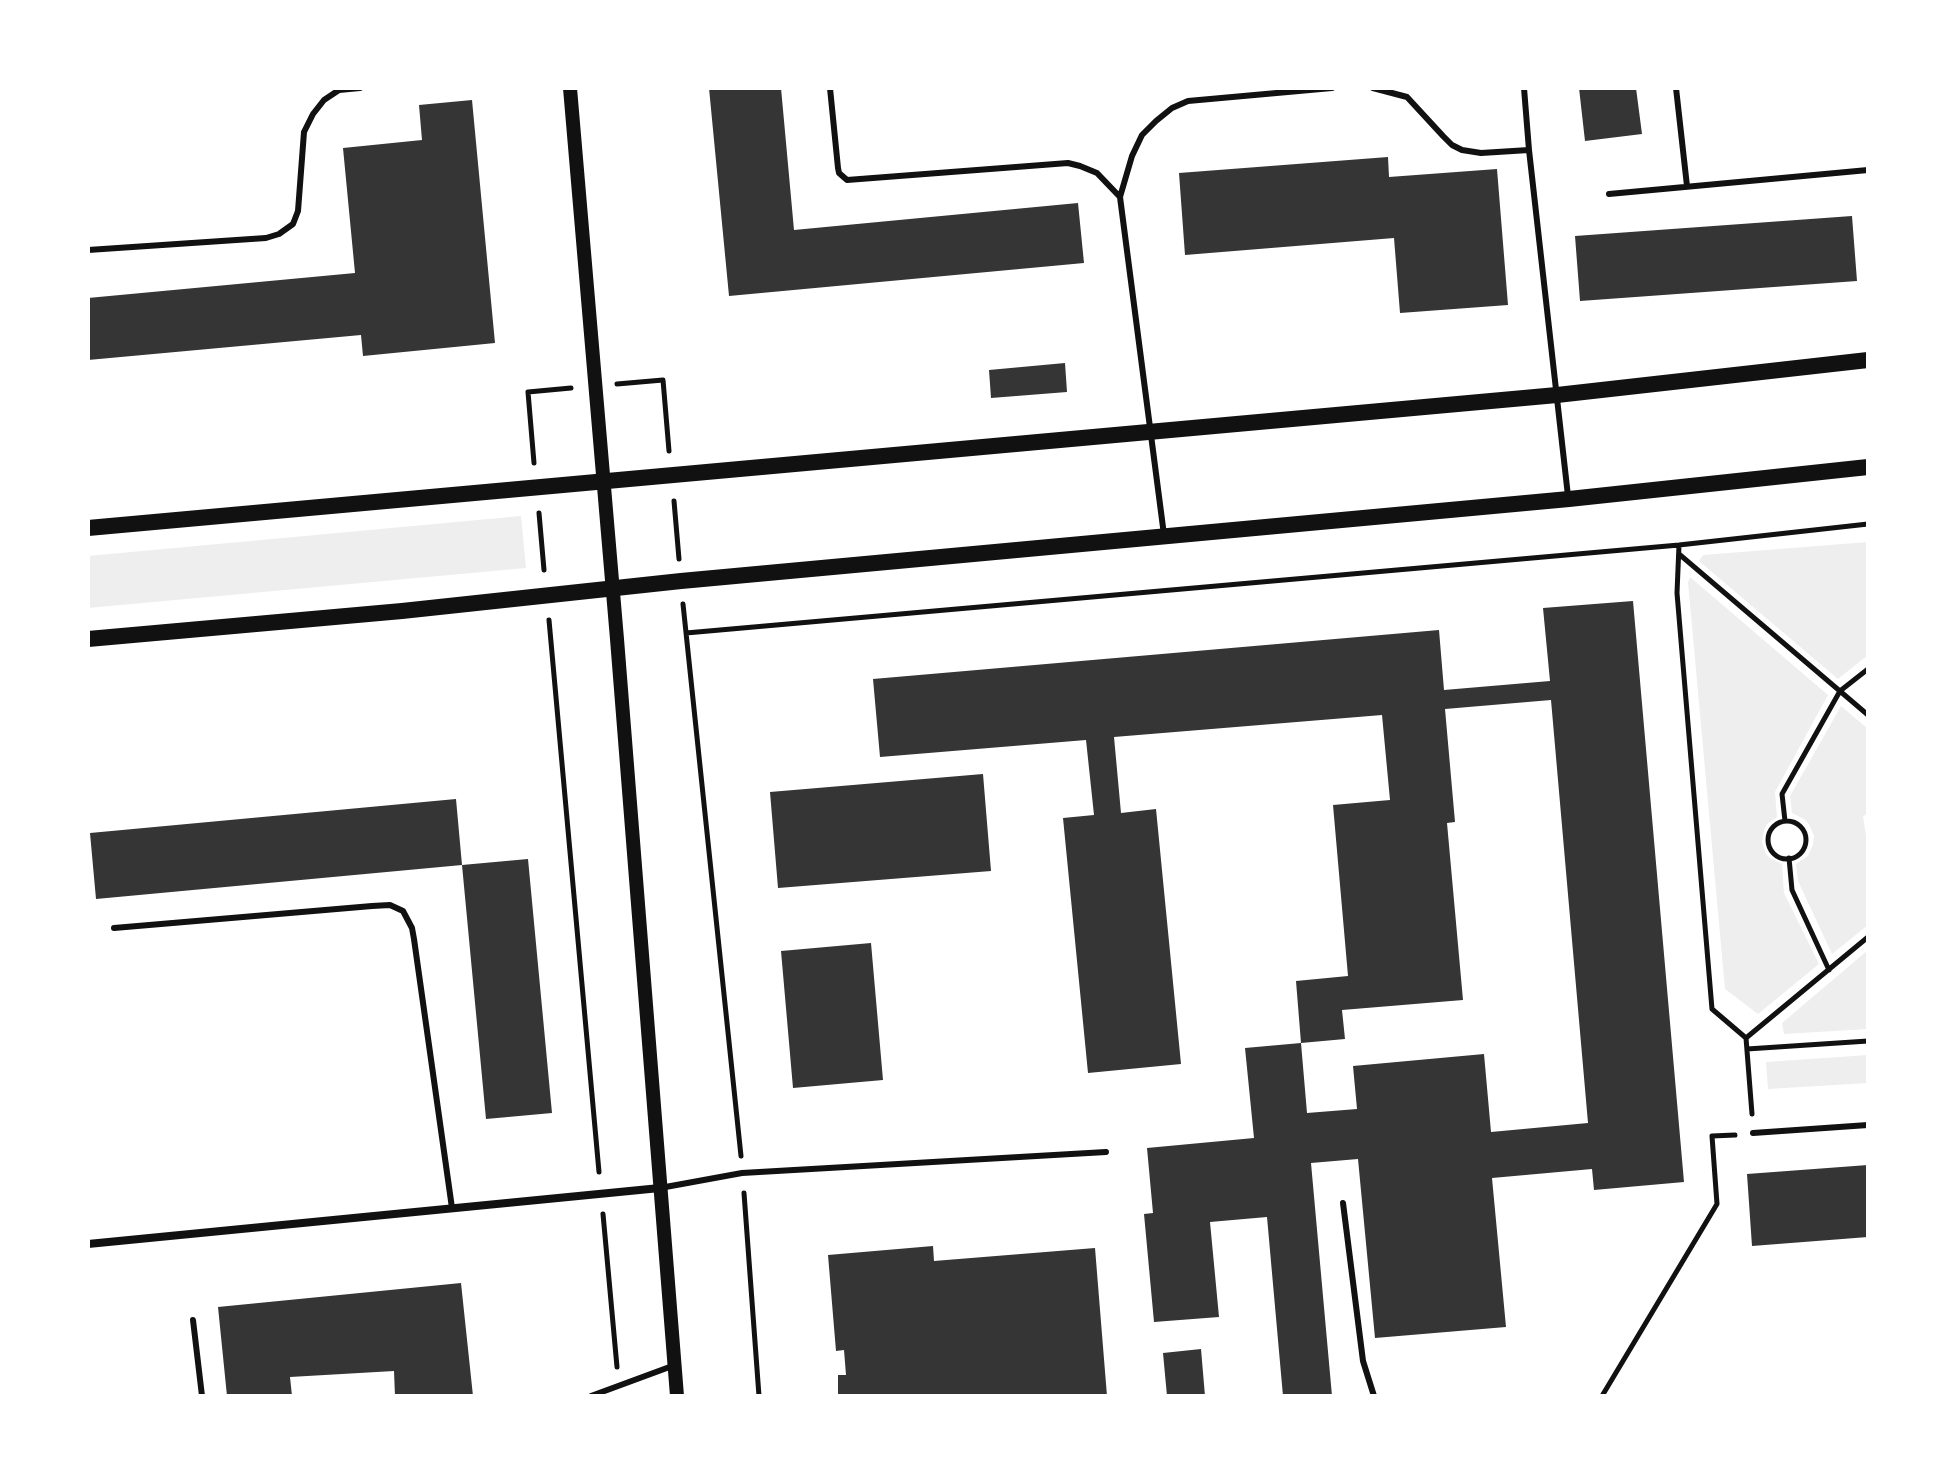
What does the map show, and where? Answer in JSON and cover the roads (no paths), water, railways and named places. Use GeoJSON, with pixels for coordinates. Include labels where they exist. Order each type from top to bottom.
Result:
{"type":"FeatureCollection","features":[{"type":"Feature","properties":{"kind":"main road"},"geometry":{"type":"LineString","coordinates":[[88,528],[1557,395],[1868,360]]}},
{"type":"Feature","properties":{"kind":"main road"},"geometry":{"type":"LineString","coordinates":[[88,639],[1569,499],[1868,467]]}},
{"type":"Feature","properties":{"kind":"street"},"geometry":{"type":"LineString","coordinates":[[570,88],[677,1396]]}},
{"type":"Feature","properties":{"kind":"street"},"geometry":{"type":"LineString","coordinates":[[88,1244],[660,1188]]}},
{"type":"Feature","properties":{"kind":"lane"},"geometry":{"type":"LineString","coordinates":[[88,250],[266,238],[279,234],[293,224],[298,211],[304,132],[313,114],[324,100],[339,90],[358,88]]}},
{"type":"Feature","properties":{"kind":"lane"},"geometry":{"type":"LineString","coordinates":[[830,88],[838,168],[847,180],[1068,163],[1097,173],[1120,197]]}},
{"type":"Feature","properties":{"kind":"lane"},"geometry":{"type":"LineString","coordinates":[[1164,538],[1120,197],[1132,156],[1142,135],[1156,121],[1172,108],[1188,101],[1332,88]]}},
{"type":"Feature","properties":{"kind":"lane"},"geometry":{"type":"LineString","coordinates":[[1373,88],[1407,97],[1452,145],[1462,150],[1481,153],[1529,150]]}},
{"type":"Feature","properties":{"kind":"lane"},"geometry":{"type":"LineString","coordinates":[[1524,88],[1569,499]]}},
{"type":"Feature","properties":{"kind":"lane"},"geometry":{"type":"LineString","coordinates":[[1676,88],[1687,186]]}},
{"type":"Feature","properties":{"kind":"lane"},"geometry":{"type":"LineString","coordinates":[[1609,194],[1868,170]]}},
{"type":"Feature","properties":{"kind":"lane"},"geometry":{"type":"LineString","coordinates":[[114,928],[381,905],[403,911],[414,939],[452,1208]]}},
{"type":"Feature","properties":{"kind":"lane"},"geometry":{"type":"LineString","coordinates":[[1753,1133],[1868,1125]]}},
{"type":"Feature","properties":{"kind":"lane"},"geometry":{"type":"LineString","coordinates":[[660,1188],[742,1173],[1106,1152]]}},
{"type":"Feature","properties":{"kind":"lane"},"geometry":{"type":"LineString","coordinates":[[1343,1203],[1363,1361],[1374,1396]]}},
{"type":"Feature","properties":{"kind":"lane"},"geometry":{"type":"LineString","coordinates":[[193,1320],[202,1396]]}},
{"type":"Feature","properties":{"kind":"lane"},"geometry":{"type":"LineString","coordinates":[[591,1396],[675,1365]]}}]}
